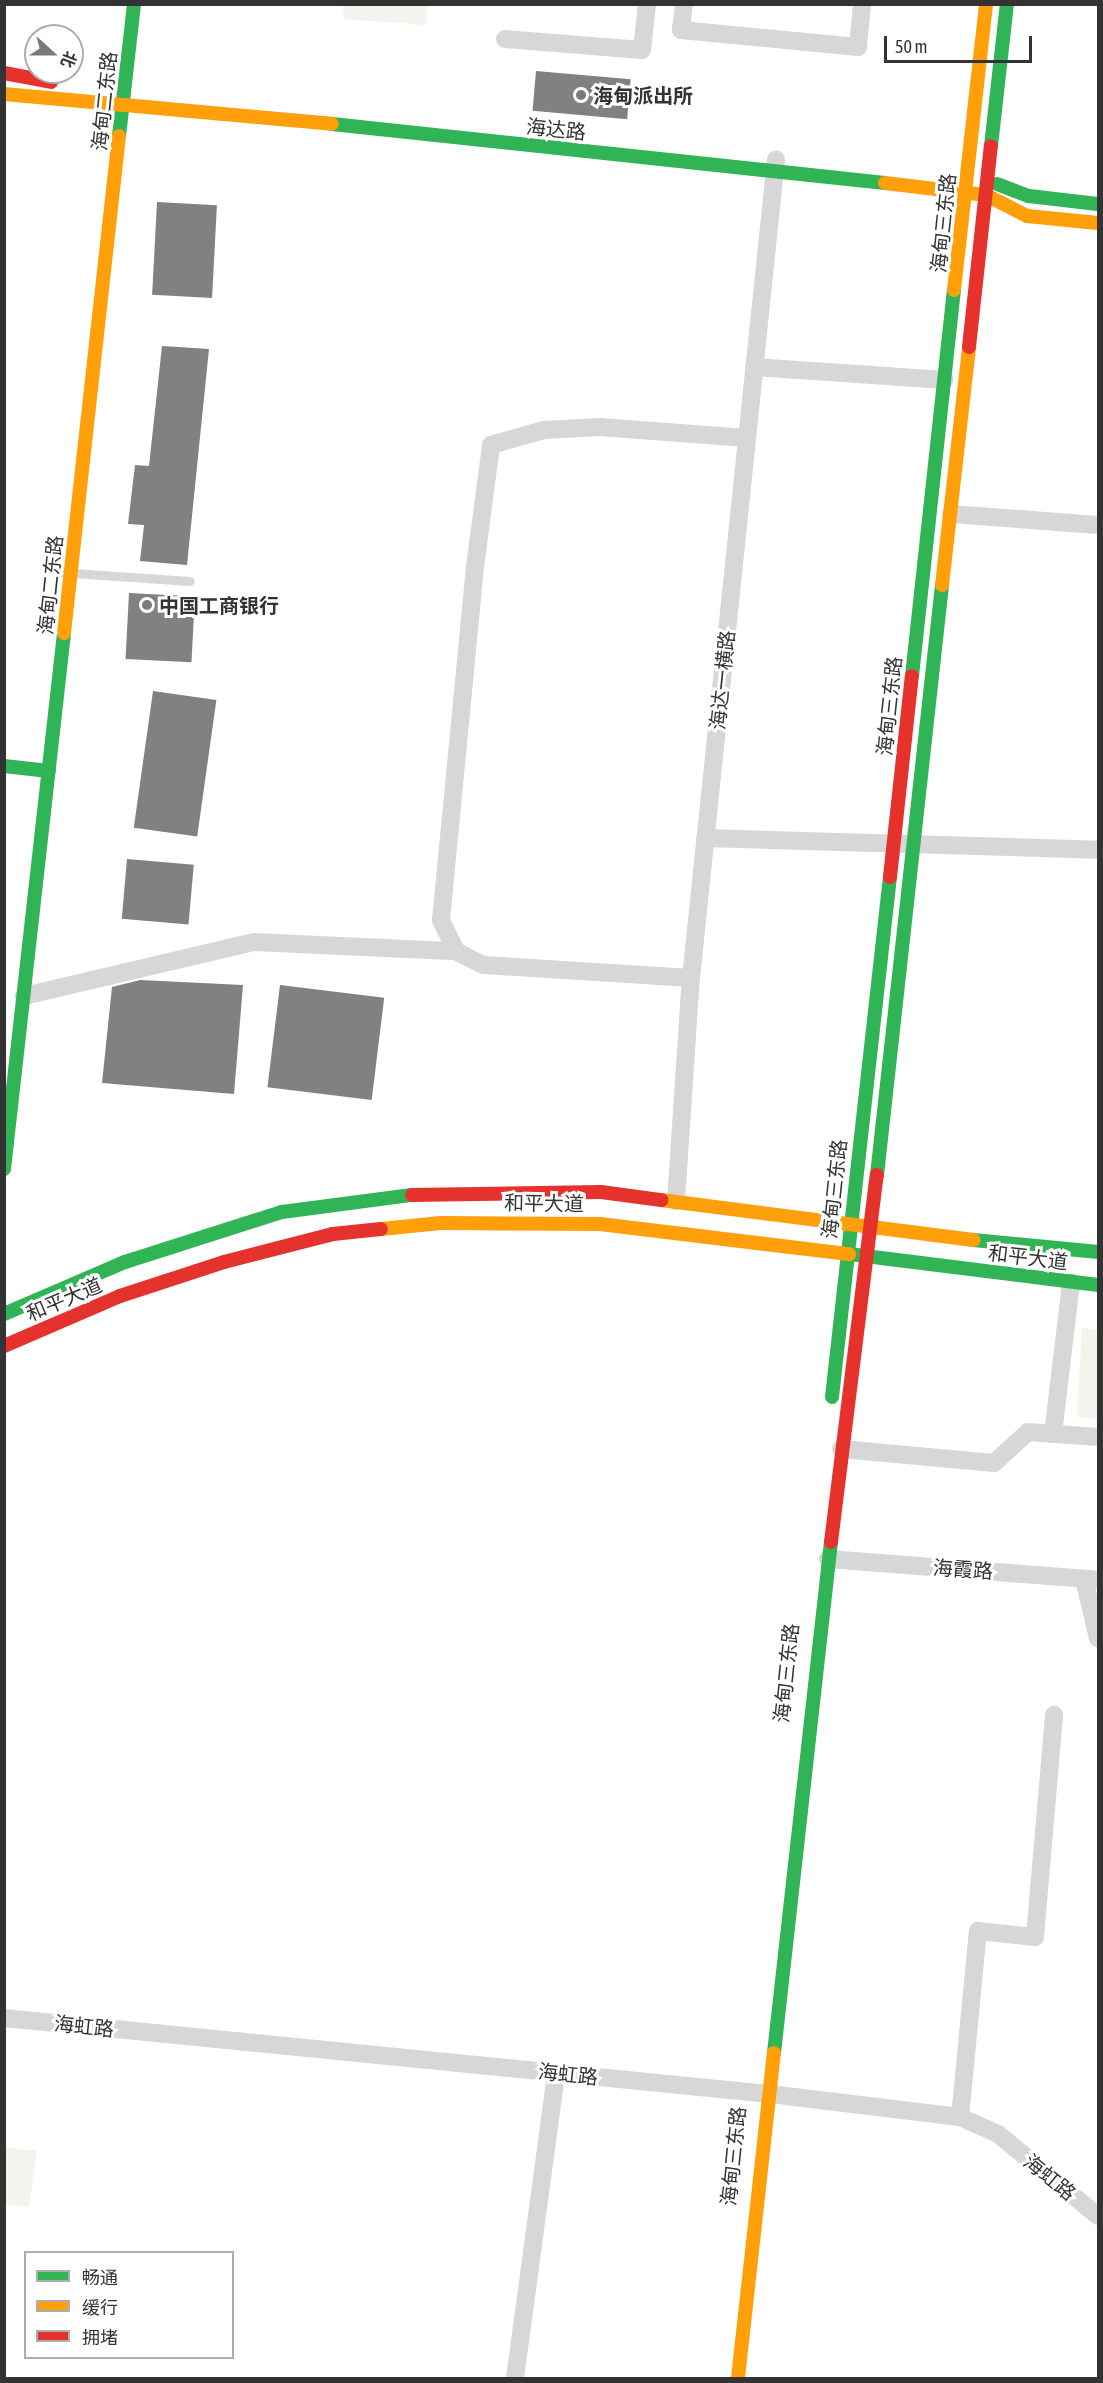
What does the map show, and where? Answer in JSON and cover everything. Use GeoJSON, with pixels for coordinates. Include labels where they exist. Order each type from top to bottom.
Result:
{"type":"FeatureCollection","features":[{"type":"Feature","properties":{"kind":"main road","name":"海甸二东路"},"geometry":{"type":"LineString","coordinates":[[117,95],[120,4]]}},
{"type":"Feature","properties":{"kind":"main road","name":"海甸二东路"},"geometry":{"type":"LineString","coordinates":[[4,1169],[24,996],[42,775],[117,95],[134,4]]}},
{"type":"Feature","properties":{"kind":"main road","name":"海甸三东路"},"geometry":{"type":"LineString","coordinates":[[831,1407],[986,4]]}},
{"type":"Feature","properties":{"kind":"main road"},"geometry":{"type":"LineString","coordinates":[[738,2379],[765,2094],[828,1559],[834,1444],[868,1256],[1008,4]]}},
{"type":"Feature","properties":{"kind":"main road"},"geometry":{"type":"LineString","coordinates":[[4,73],[24,76]]}},
{"type":"Feature","properties":{"kind":"main road","name":"海达路"},"geometry":{"type":"LineString","coordinates":[[4,94],[117,95],[987,187],[1029,196],[1098,204]]}},
{"type":"Feature","properties":{"kind":"main road","name":"海达路"},"geometry":{"type":"LineString","coordinates":[[987,187],[1027,216],[1098,223]]}},
{"type":"Feature","properties":{"kind":"main road"},"geometry":{"type":"LineString","coordinates":[[4,766],[42,775]]}},
{"type":"Feature","properties":{"kind":"main road","name":"海甸二东路"},"geometry":{"type":"LineString","coordinates":[[4,1053],[42,775]]}},
{"type":"Feature","properties":{"kind":"main road"},"geometry":{"type":"LineString","coordinates":[[4,776],[42,775]]}},
{"type":"Feature","properties":{"kind":"main road","name":"和平大道"},"geometry":{"type":"LineString","coordinates":[[4,1314],[173,1244],[292,1210],[393,1195],[450,1191],[586,1191],[850,1223],[932,1236],[1098,1252]]}},
{"type":"Feature","properties":{"kind":"main road","name":"和平大道"},"geometry":{"type":"LineString","coordinates":[[4,1346],[120,1296],[184,1273],[333,1234],[397,1227],[482,1222],[600,1224],[1098,1285]]}},
{"type":"Feature","properties":{"kind":"main road","name":"海甸三东路"},"geometry":{"type":"LineString","coordinates":[[727,2379],[765,2094],[834,1444]]}},
{"type":"Feature","properties":{"kind":"street"},"geometry":{"type":"LineString","coordinates":[[505,39],[642,50],[647,4]]}},
{"type":"Feature","properties":{"kind":"street"},"geometry":{"type":"LineString","coordinates":[[684,4],[681,30],[858,47],[862,4]]}},
{"type":"Feature","properties":{"kind":"street","name":"海达一横路"},"geometry":{"type":"LineString","coordinates":[[676,1201],[691,978],[776,165]]}},
{"type":"Feature","properties":{"kind":"street"},"geometry":{"type":"LineString","coordinates":[[754,367],[945,380]]}},
{"type":"Feature","properties":{"kind":"street"},"geometry":{"type":"LineString","coordinates":[[456,951],[441,920],[491,445],[544,430],[600,427],[747,438]]}},
{"type":"Feature","properties":{"kind":"street"},"geometry":{"type":"LineString","coordinates":[[951,514],[1098,525]]}},
{"type":"Feature","properties":{"kind":"street"},"geometry":{"type":"LineString","coordinates":[[705,838],[1098,850]]}},
{"type":"Feature","properties":{"kind":"street"},"geometry":{"type":"LineString","coordinates":[[24,996],[254,942],[456,951],[483,966],[691,978]]}},
{"type":"Feature","properties":{"kind":"street"},"geometry":{"type":"LineString","coordinates":[[1053,1434],[1071,1282]]}},
{"type":"Feature","properties":{"kind":"street"},"geometry":{"type":"LineString","coordinates":[[834,1444],[994,1463],[1028,1432],[1098,1437]]}},
{"type":"Feature","properties":{"kind":"street","name":"海霞路"},"geometry":{"type":"LineString","coordinates":[[828,1559],[1091,1579]]}},
{"type":"Feature","properties":{"kind":"street"},"geometry":{"type":"LineString","coordinates":[[1091,1579],[1098,1638]]}},
{"type":"Feature","properties":{"kind":"street"},"geometry":{"type":"LineString","coordinates":[[960,2117],[978,1931],[1035,1937],[1054,1715]]}},
{"type":"Feature","properties":{"kind":"street","name":"海虹路"},"geometry":{"type":"LineString","coordinates":[[4,2018],[765,2094],[960,2117],[998,2134],[1098,2216]]}},
{"type":"Feature","properties":{"kind":"street"},"geometry":{"type":"LineString","coordinates":[[515,2379],[556,2073]]}},
{"type":"Feature","properties":{"kind":"lane"},"geometry":{"type":"LineString","coordinates":[[64,573],[190,581]]}},
{"type":"Feature","properties":{"kind":"shaded area"},"geometry":{"type":"Polygon","coordinates":[[[344,5],[427,5],[426,25],[343,19],[344,5]]]}},
{"type":"Feature","properties":{"kind":"shaded area"},"geometry":{"type":"Polygon","coordinates":[[[1082,1328],[1098,1330],[1098,1419],[1077,1417],[1082,1328]]]}},
{"type":"Feature","properties":{"kind":"shaded area"},"geometry":{"type":"Polygon","coordinates":[[[5,2147],[37,2151],[29,2207],[5,2204],[5,2147]]]}},
{"type":"Feature","properties":{"kind":"building","name":"海甸派出所"},"geometry":{"type":"Polygon","coordinates":[[[536,71],[631,79],[627,119],[533,111],[536,71]]]}},
{"type":"Feature","properties":{"kind":"building"},"geometry":{"type":"Polygon","coordinates":[[[157,202],[217,205],[212,298],[152,295],[157,202]]]}},
{"type":"Feature","properties":{"kind":"building"},"geometry":{"type":"Polygon","coordinates":[[[162,346],[209,349],[187,565],[140,561],[144,525],[128,524],[135,465],[149,466],[162,346]]]}},
{"type":"Feature","properties":{"kind":"building"},"geometry":{"type":"Polygon","coordinates":[[[129,593],[195,596],[191,662],[126,659],[129,593]]]}},
{"type":"Feature","properties":{"kind":"building"},"geometry":{"type":"Polygon","coordinates":[[[153,691],[216,700],[197,837],[134,828],[153,691]]]}},
{"type":"Feature","properties":{"kind":"building"},"geometry":{"type":"Polygon","coordinates":[[[127,859],[194,865],[189,925],[122,919],[127,859]]]}},
{"type":"Feature","properties":{"kind":"building"},"geometry":{"type":"Polygon","coordinates":[[[140,980],[243,985],[234,1094],[102,1083],[112,987],[140,980]]]}},
{"type":"Feature","properties":{"kind":"building"},"geometry":{"type":"Polygon","coordinates":[[[280,985],[384,998],[372,1100],[267,1087],[280,985]]]}},
{"type":"Feature","properties":{"kind":"traffic: fast"},"geometry":{"type":"LineString","coordinates":[[119,136],[134,4]]}},
{"type":"Feature","properties":{"kind":"traffic: fast"},"geometry":{"type":"LineString","coordinates":[[991,146],[1007,4]]}},
{"type":"Feature","properties":{"kind":"traffic: fast"},"geometry":{"type":"LineString","coordinates":[[332,124],[885,183]]}},
{"type":"Feature","properties":{"kind":"traffic: fast"},"geometry":{"type":"LineString","coordinates":[[997,184],[1029,196],[1098,204]]}},
{"type":"Feature","properties":{"kind":"traffic: fast"},"geometry":{"type":"LineString","coordinates":[[912,676],[954,290]]}},
{"type":"Feature","properties":{"kind":"traffic: fast"},"geometry":{"type":"LineString","coordinates":[[877,1175],[942,585]]}},
{"type":"Feature","properties":{"kind":"traffic: fast"},"geometry":{"type":"LineString","coordinates":[[4,1169],[64,633]]}},
{"type":"Feature","properties":{"kind":"traffic: fast"},"geometry":{"type":"LineString","coordinates":[[4,766],[49,771]]}},
{"type":"Feature","properties":{"kind":"traffic: fast"},"geometry":{"type":"LineString","coordinates":[[832,1397],[890,877]]}},
{"type":"Feature","properties":{"kind":"traffic: fast"},"geometry":{"type":"LineString","coordinates":[[4,1314],[125,1262],[282,1212],[412,1195]]}},
{"type":"Feature","properties":{"kind":"traffic: fast"},"geometry":{"type":"LineString","coordinates":[[973,1240],[1098,1252]]}},
{"type":"Feature","properties":{"kind":"traffic: fast"},"geometry":{"type":"LineString","coordinates":[[849,1254],[1098,1285]]}},
{"type":"Feature","properties":{"kind":"traffic: fast"},"geometry":{"type":"LineString","coordinates":[[774,2053],[831,1542]]}},
{"type":"Feature","properties":{"kind":"traffic: slow"},"geometry":{"type":"LineString","coordinates":[[954,290],[986,4]]}},
{"type":"Feature","properties":{"kind":"traffic: slow"},"geometry":{"type":"LineString","coordinates":[[4,94],[332,124]]}},
{"type":"Feature","properties":{"kind":"traffic: slow"},"geometry":{"type":"LineString","coordinates":[[64,633],[119,136]]}},
{"type":"Feature","properties":{"kind":"traffic: slow"},"geometry":{"type":"LineString","coordinates":[[885,183],[986,195],[1027,216],[1098,223]]}},
{"type":"Feature","properties":{"kind":"traffic: slow"},"geometry":{"type":"LineString","coordinates":[[942,585],[969,347]]}},
{"type":"Feature","properties":{"kind":"traffic: slow"},"geometry":{"type":"LineString","coordinates":[[661,1200],[973,1240]]}},
{"type":"Feature","properties":{"kind":"traffic: slow"},"geometry":{"type":"LineString","coordinates":[[381,1229],[441,1223],[600,1224],[849,1254]]}},
{"type":"Feature","properties":{"kind":"traffic: slow"},"geometry":{"type":"LineString","coordinates":[[738,2378],[774,2053]]}},
{"type":"Feature","properties":{"kind":"traffic: jam"},"geometry":{"type":"LineString","coordinates":[[4,73],[24,77]]}},
{"type":"Feature","properties":{"kind":"traffic: jam"},"geometry":{"type":"LineString","coordinates":[[969,347],[991,146]]}},
{"type":"Feature","properties":{"kind":"traffic: jam"},"geometry":{"type":"LineString","coordinates":[[890,877],[912,676]]}},
{"type":"Feature","properties":{"kind":"traffic: jam"},"geometry":{"type":"LineString","coordinates":[[831,1542],[877,1175]]}},
{"type":"Feature","properties":{"kind":"traffic: jam"},"geometry":{"type":"LineString","coordinates":[[412,1195],[601,1192],[661,1200]]}},
{"type":"Feature","properties":{"kind":"traffic: jam"},"geometry":{"type":"LineString","coordinates":[[4,1346],[120,1296],[224,1262],[333,1234],[381,1229]]}},
{"type":"Feature","properties":{"kind":"place","name":"海甸派出所"},"geometry":{"type":"Point","coordinates":[581,95]}},
{"type":"Feature","properties":{"kind":"place","name":"中国工商银行"},"geometry":{"type":"Point","coordinates":[147,605]}}]}
